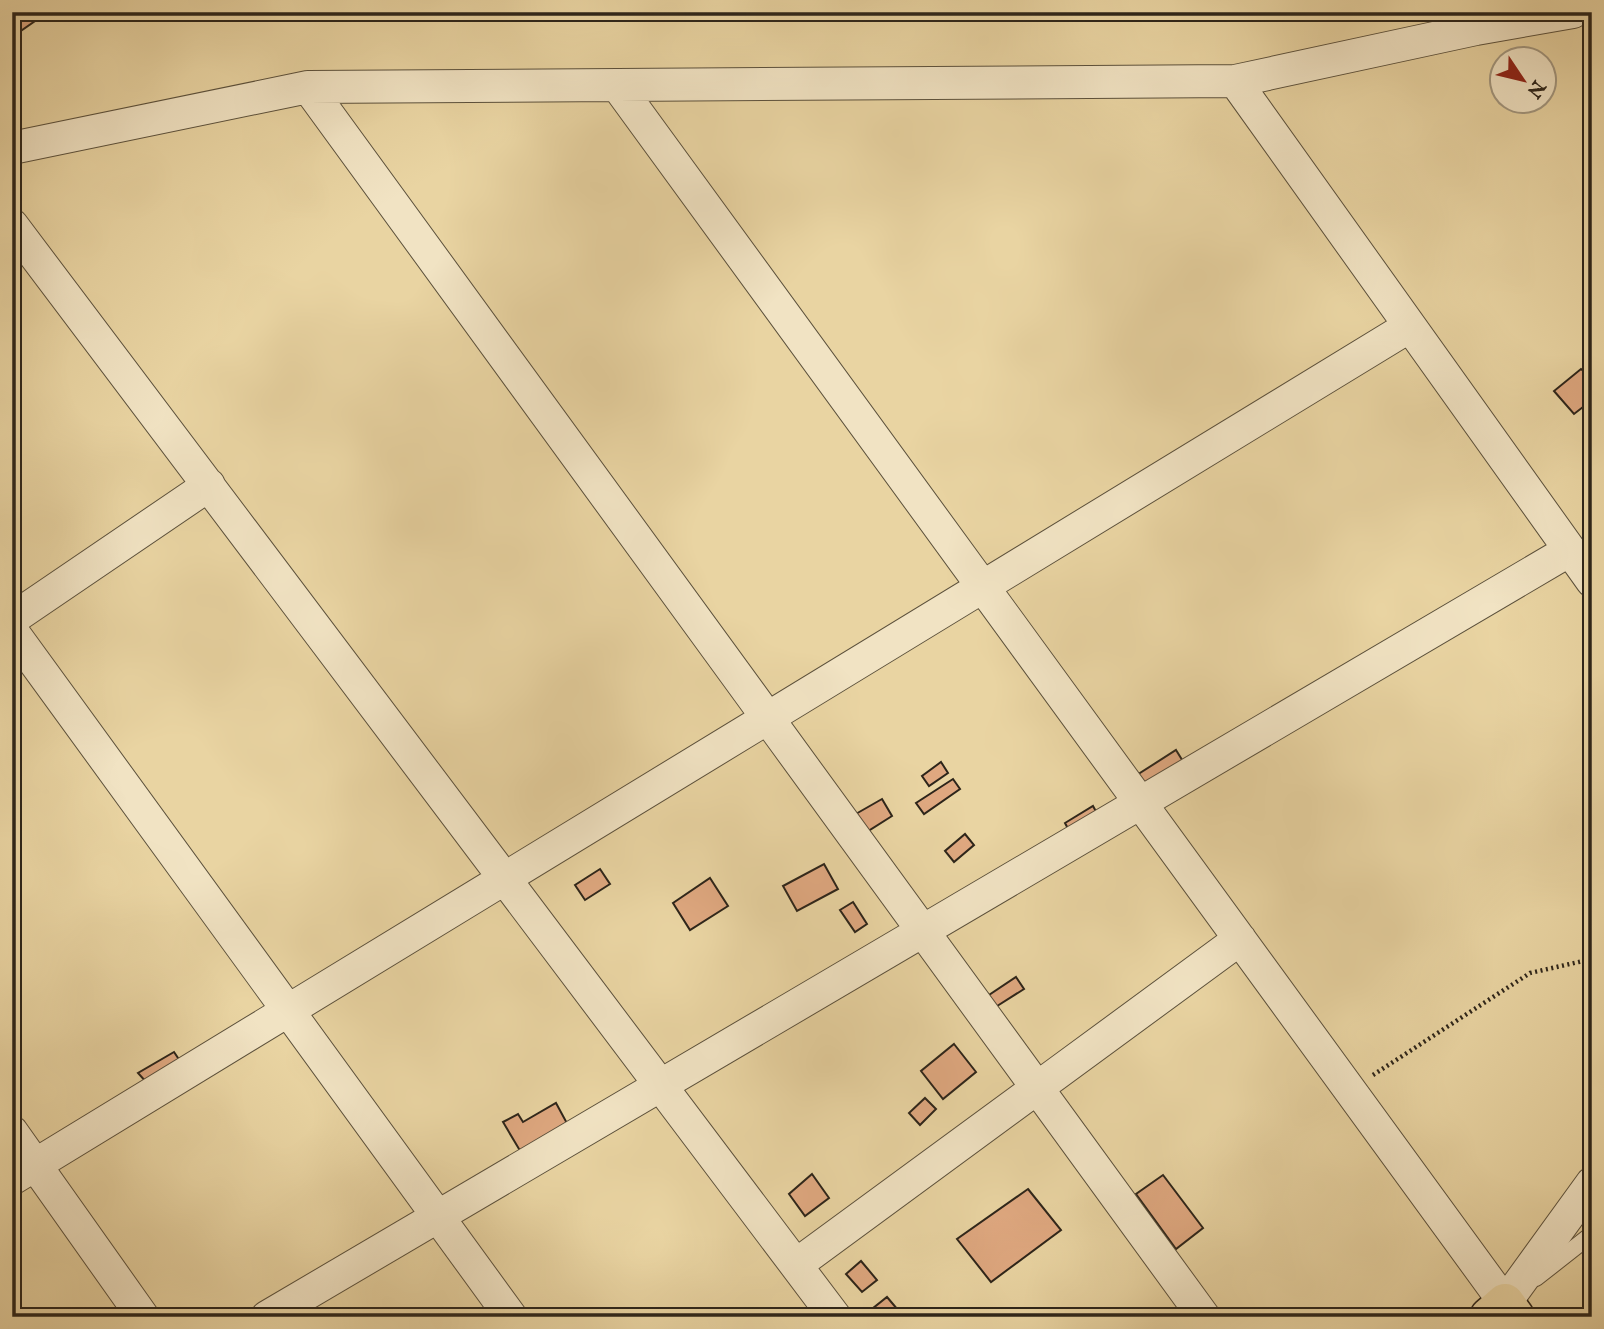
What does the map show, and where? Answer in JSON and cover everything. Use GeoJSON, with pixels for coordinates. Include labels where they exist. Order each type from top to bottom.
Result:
{"type":"FeatureCollection","features":[{"type":"Feature","properties":{"kind":"street"},"geometry":{"type":"LineString","coordinates":[[12,148],[308,87],[1235,81],[1438,36],[1573,12]]}},
{"type":"Feature","properties":{"kind":"street"},"geometry":{"type":"LineString","coordinates":[[1235,81],[1592,581]]}},
{"type":"Feature","properties":{"kind":"street"},"geometry":{"type":"LineString","coordinates":[[617,85],[1350,1090],[1503,1312],[1592,1183]]}},
{"type":"Feature","properties":{"kind":"street"},"geometry":{"type":"LineString","coordinates":[[308,87],[1204,1317]]}},
{"type":"Feature","properties":{"kind":"street"},"geometry":{"type":"LineString","coordinates":[[12,225],[835,1317]]}},
{"type":"Feature","properties":{"kind":"street"},"geometry":{"type":"LineString","coordinates":[[24,1172],[1410,326]]}},
{"type":"Feature","properties":{"kind":"street"},"geometry":{"type":"LineString","coordinates":[[12,619],[209,485]]}},
{"type":"Feature","properties":{"kind":"street"},"geometry":{"type":"LineString","coordinates":[[267,1317],[1570,550]]}},
{"type":"Feature","properties":{"kind":"street"},"geometry":{"type":"LineString","coordinates":[[12,631],[511,1317]]}},
{"type":"Feature","properties":{"kind":"street"},"geometry":{"type":"LineString","coordinates":[[796,1265],[1240,939]]}},
{"type":"Feature","properties":{"kind":"street"},"geometry":{"type":"LineString","coordinates":[[12,1132],[24,1172],[143,1317]]}},
{"type":"Feature","properties":{"kind":"lane"},"geometry":{"type":"LineString","coordinates":[[1503,1312],[1592,1234]]}},
{"type":"Feature","properties":{"kind":"path"},"geometry":{"type":"LineString","coordinates":[[1350,1090],[1530,972],[1592,959]]}},
{"type":"Feature","properties":{"kind":"building"},"geometry":{"type":"Polygon","coordinates":[[[12,12],[48,12],[12,37],[12,12]]]}},
{"type":"Feature","properties":{"kind":"building"},"geometry":{"type":"Polygon","coordinates":[[[1581,369],[1592,378],[1592,400],[1574,414],[1554,391],[1581,369]]]}},
{"type":"Feature","properties":{"kind":"building"},"geometry":{"type":"Polygon","coordinates":[[[1176,750],[1184,763],[1137,792],[1129,780],[1176,750]]]}},
{"type":"Feature","properties":{"kind":"building"},"geometry":{"type":"Polygon","coordinates":[[[941,762],[948,773],[929,786],[922,776],[941,762]]]}},
{"type":"Feature","properties":{"kind":"building"},"geometry":{"type":"Polygon","coordinates":[[[953,779],[960,789],[924,814],[916,803],[953,779]]]}},
{"type":"Feature","properties":{"kind":"building"},"geometry":{"type":"Polygon","coordinates":[[[882,799],[892,816],[865,833],[854,815],[882,799]]]}},
{"type":"Feature","properties":{"kind":"building"},"geometry":{"type":"Polygon","coordinates":[[[1093,806],[1099,817],[1071,834],[1065,823],[1093,806]]]}},
{"type":"Feature","properties":{"kind":"building"},"geometry":{"type":"Polygon","coordinates":[[[965,834],[974,845],[954,862],[945,851],[965,834]]]}},
{"type":"Feature","properties":{"kind":"building"},"geometry":{"type":"Polygon","coordinates":[[[824,864],[838,889],[797,911],[783,886],[824,864]]]}},
{"type":"Feature","properties":{"kind":"building"},"geometry":{"type":"Polygon","coordinates":[[[600,869],[610,884],[585,900],[575,885],[600,869]]]}},
{"type":"Feature","properties":{"kind":"building"},"geometry":{"type":"Polygon","coordinates":[[[710,878],[728,906],[690,930],[673,903],[710,878]]]}},
{"type":"Feature","properties":{"kind":"building"},"geometry":{"type":"Polygon","coordinates":[[[853,902],[867,924],[855,932],[840,910],[853,902]]]}},
{"type":"Feature","properties":{"kind":"building"},"geometry":{"type":"Polygon","coordinates":[[[1016,977],[1024,989],[994,1008],[986,997],[1016,977]]]}},
{"type":"Feature","properties":{"kind":"building"},"geometry":{"type":"Polygon","coordinates":[[[954,1044],[976,1072],[943,1099],[921,1071],[954,1044]]]}},
{"type":"Feature","properties":{"kind":"building"},"geometry":{"type":"Polygon","coordinates":[[[174,1052],[182,1064],[147,1083],[138,1073],[174,1052]]]}},
{"type":"Feature","properties":{"kind":"building"},"geometry":{"type":"Polygon","coordinates":[[[925,1098],[936,1109],[920,1125],[909,1113],[925,1098]]]}},
{"type":"Feature","properties":{"kind":"building"},"geometry":{"type":"Polygon","coordinates":[[[556,1103],[569,1127],[522,1154],[503,1122],[518,1114],[523,1122],[556,1103]]]}},
{"type":"Feature","properties":{"kind":"building"},"geometry":{"type":"Polygon","coordinates":[[[812,1174],[829,1198],[805,1216],[789,1194],[812,1174]]]}},
{"type":"Feature","properties":{"kind":"building"},"geometry":{"type":"Polygon","coordinates":[[[1163,1175],[1203,1228],[1176,1249],[1136,1194],[1163,1175]]]}},
{"type":"Feature","properties":{"kind":"building"},"geometry":{"type":"Polygon","coordinates":[[[1028,1189],[1061,1230],[991,1282],[957,1239],[1028,1189]]]}},
{"type":"Feature","properties":{"kind":"building"},"geometry":{"type":"Polygon","coordinates":[[[861,1261],[877,1280],[862,1292],[846,1274],[861,1261]]]}},
{"type":"Feature","properties":{"kind":"building"},"geometry":{"type":"Polygon","coordinates":[[[887,1297],[898,1310],[891,1317],[879,1317],[872,1309],[887,1297]]]}}]}
